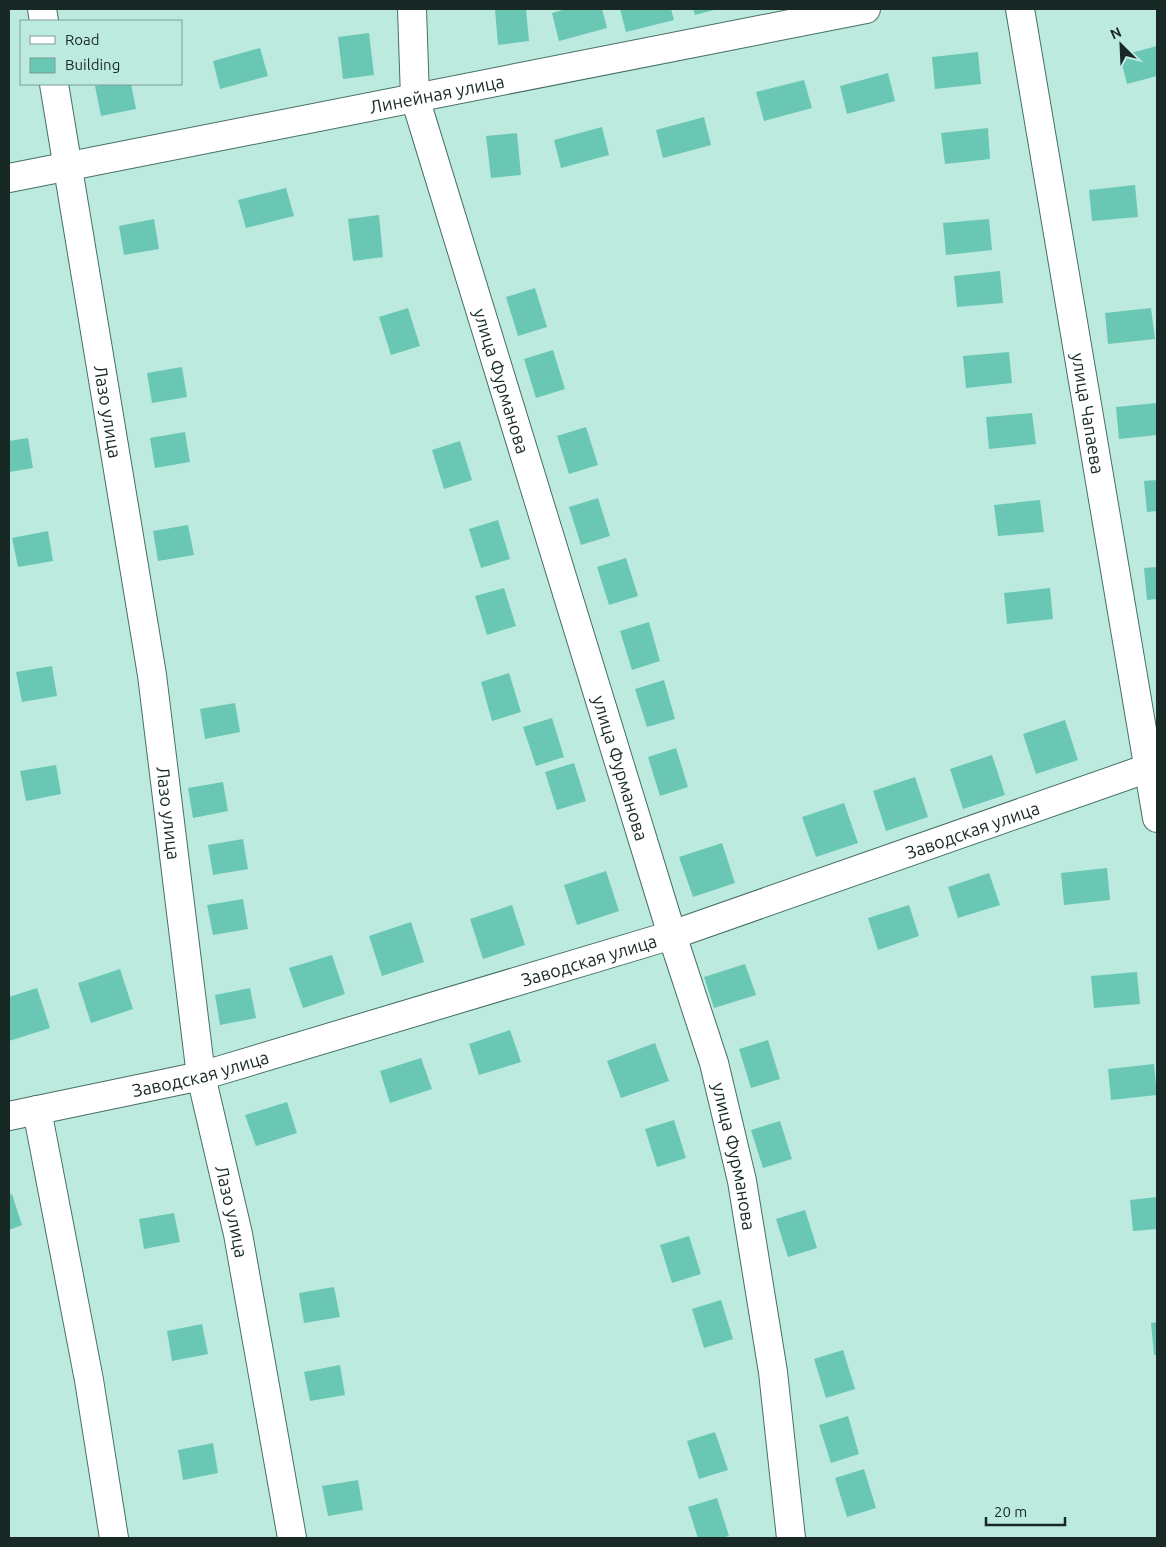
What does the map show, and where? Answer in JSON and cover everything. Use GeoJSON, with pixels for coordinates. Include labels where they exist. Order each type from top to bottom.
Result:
{"type":"FeatureCollection","features":[{"type":"Feature","properties":{"kind":"street","name":"улица Фурманова"},"geometry":{"type":"LineString","coordinates":[[412,9],[415,98],[672,935],[714,1063],[742,1181],[773,1372],[791,1538]]}},
{"type":"Feature","properties":{"kind":"street","name":"Линейная улица"},"geometry":{"type":"LineString","coordinates":[[9,178],[866,9]]}},
{"type":"Feature","properties":{"kind":"street","name":"улица Чапаева"},"geometry":{"type":"LineString","coordinates":[[1020,9],[1153,766],[1157,818]]}},
{"type":"Feature","properties":{"kind":"street","name":"Лазо улица"},"geometry":{"type":"LineString","coordinates":[[54,85],[152,675],[201,1076],[238,1234],[292,1538]]}},
{"type":"Feature","properties":{"kind":"street","name":"Заводская улица"},"geometry":{"type":"LineString","coordinates":[[9,1116],[201,1076],[672,935],[1153,766]]}},
{"type":"Feature","properties":{"kind":"street"},"geometry":{"type":"LineString","coordinates":[[37,1110],[89,1380],[114,1538]]}},
{"type":"Feature","properties":{"kind":"building"},"geometry":{"type":"Polygon","coordinates":[[[495,9],[526,9],[529,41],[498,45],[495,9]]]}},
{"type":"Feature","properties":{"kind":"building"},"geometry":{"type":"Polygon","coordinates":[[[566,9],[602,9],[607,28],[559,41],[552,13],[566,9]]]}},
{"type":"Feature","properties":{"kind":"building"},"geometry":{"type":"Polygon","coordinates":[[[620,9],[671,9],[674,20],[626,32],[620,9]]]}},
{"type":"Feature","properties":{"kind":"building"},"geometry":{"type":"Polygon","coordinates":[[[693,9],[718,9],[695,15],[693,9]]]}},
{"type":"Feature","properties":{"kind":"building"},"geometry":{"type":"Polygon","coordinates":[[[369,33],[374,75],[343,79],[338,37],[369,33]]]}},
{"type":"Feature","properties":{"kind":"building"},"geometry":{"type":"Polygon","coordinates":[[[1157,46],[1157,76],[1127,84],[1120,56],[1157,46]]]}},
{"type":"Feature","properties":{"kind":"building"},"geometry":{"type":"Polygon","coordinates":[[[260,48],[268,76],[220,89],[213,61],[260,48]]]}},
{"type":"Feature","properties":{"kind":"building"},"geometry":{"type":"Polygon","coordinates":[[[978,52],[981,84],[935,89],[932,57],[978,52]]]}},
{"type":"Feature","properties":{"kind":"building"},"geometry":{"type":"Polygon","coordinates":[[[888,73],[895,101],[847,114],[840,86],[888,73]]]}},
{"type":"Feature","properties":{"kind":"building"},"geometry":{"type":"Polygon","coordinates":[[[804,80],[812,108],[764,121],[756,92],[804,80]]]}},
{"type":"Feature","properties":{"kind":"building"},"geometry":{"type":"Polygon","coordinates":[[[131,85],[136,109],[101,116],[95,86],[131,85]]]}},
{"type":"Feature","properties":{"kind":"building"},"geometry":{"type":"Polygon","coordinates":[[[704,117],[711,145],[663,158],[656,130],[704,117]]]}},
{"type":"Feature","properties":{"kind":"building"},"geometry":{"type":"Polygon","coordinates":[[[602,127],[609,155],[561,168],[554,140],[602,127]]]}},
{"type":"Feature","properties":{"kind":"building"},"geometry":{"type":"Polygon","coordinates":[[[988,128],[990,159],[945,164],[941,133],[988,128]]]}},
{"type":"Feature","properties":{"kind":"building"},"geometry":{"type":"Polygon","coordinates":[[[517,133],[521,175],[491,178],[486,136],[517,133]]]}},
{"type":"Feature","properties":{"kind":"building"},"geometry":{"type":"Polygon","coordinates":[[[1135,185],[1138,217],[1092,221],[1089,190],[1135,185]]]}},
{"type":"Feature","properties":{"kind":"building"},"geometry":{"type":"Polygon","coordinates":[[[286,188],[294,216],[246,228],[238,200],[286,188]]]}},
{"type":"Feature","properties":{"kind":"building"},"geometry":{"type":"Polygon","coordinates":[[[379,215],[383,257],[353,261],[348,219],[379,215]]]}},
{"type":"Feature","properties":{"kind":"building"},"geometry":{"type":"Polygon","coordinates":[[[154,219],[159,249],[124,255],[119,226],[154,219]]]}},
{"type":"Feature","properties":{"kind":"building"},"geometry":{"type":"Polygon","coordinates":[[[989,219],[992,250],[946,255],[943,223],[989,219]]]}},
{"type":"Feature","properties":{"kind":"building"},"geometry":{"type":"Polygon","coordinates":[[[1000,271],[1003,303],[957,307],[954,276],[1000,271]]]}},
{"type":"Feature","properties":{"kind":"building"},"geometry":{"type":"Polygon","coordinates":[[[535,288],[547,327],[518,336],[506,297],[535,288]]]}},
{"type":"Feature","properties":{"kind":"building"},"geometry":{"type":"Polygon","coordinates":[[[408,308],[420,346],[391,355],[379,317],[408,308]]]}},
{"type":"Feature","properties":{"kind":"building"},"geometry":{"type":"Polygon","coordinates":[[[1151,308],[1155,339],[1108,344],[1105,313],[1151,308]]]}},
{"type":"Feature","properties":{"kind":"building"},"geometry":{"type":"Polygon","coordinates":[[[553,350],[565,389],[536,398],[524,359],[553,350]]]}},
{"type":"Feature","properties":{"kind":"building"},"geometry":{"type":"Polygon","coordinates":[[[1009,352],[1012,383],[966,388],[963,356],[1009,352]]]}},
{"type":"Feature","properties":{"kind":"building"},"geometry":{"type":"Polygon","coordinates":[[[182,367],[187,397],[152,403],[147,373],[182,367]]]}},
{"type":"Feature","properties":{"kind":"building"},"geometry":{"type":"Polygon","coordinates":[[[1157,403],[1157,435],[1119,439],[1116,407],[1157,403]]]}},
{"type":"Feature","properties":{"kind":"building"},"geometry":{"type":"Polygon","coordinates":[[[1032,413],[1036,444],[989,449],[986,417],[1032,413]]]}},
{"type":"Feature","properties":{"kind":"building"},"geometry":{"type":"Polygon","coordinates":[[[586,427],[598,465],[569,474],[557,436],[586,427]]]}},
{"type":"Feature","properties":{"kind":"building"},"geometry":{"type":"Polygon","coordinates":[[[185,432],[190,462],[155,468],[150,438],[185,432]]]}},
{"type":"Feature","properties":{"kind":"building"},"geometry":{"type":"Polygon","coordinates":[[[28,438],[33,468],[9,472],[9,441],[28,438]]]}},
{"type":"Feature","properties":{"kind":"building"},"geometry":{"type":"Polygon","coordinates":[[[460,441],[472,480],[444,489],[432,450],[460,441]]]}},
{"type":"Feature","properties":{"kind":"building"},"geometry":{"type":"Polygon","coordinates":[[[1157,480],[1157,511],[1147,512],[1144,481],[1157,480]]]}},
{"type":"Feature","properties":{"kind":"building"},"geometry":{"type":"Polygon","coordinates":[[[598,498],[610,536],[581,545],[569,507],[598,498]]]}},
{"type":"Feature","properties":{"kind":"building"},"geometry":{"type":"Polygon","coordinates":[[[1040,500],[1044,532],[998,536],[994,505],[1040,500]]]}},
{"type":"Feature","properties":{"kind":"building"},"geometry":{"type":"Polygon","coordinates":[[[498,520],[510,559],[481,568],[469,529],[498,520]]]}},
{"type":"Feature","properties":{"kind":"building"},"geometry":{"type":"Polygon","coordinates":[[[188,525],[194,555],[158,561],[153,531],[188,525]]]}},
{"type":"Feature","properties":{"kind":"building"},"geometry":{"type":"Polygon","coordinates":[[[48,531],[53,561],[18,567],[12,538],[48,531]]]}},
{"type":"Feature","properties":{"kind":"building"},"geometry":{"type":"Polygon","coordinates":[[[626,558],[638,596],[609,605],[597,567],[626,558]]]}},
{"type":"Feature","properties":{"kind":"building"},"geometry":{"type":"Polygon","coordinates":[[[1157,567],[1157,599],[1147,600],[1144,568],[1157,567]]]}},
{"type":"Feature","properties":{"kind":"building"},"geometry":{"type":"Polygon","coordinates":[[[504,588],[516,626],[487,635],[475,596],[504,588]]]}},
{"type":"Feature","properties":{"kind":"building"},"geometry":{"type":"Polygon","coordinates":[[[1050,588],[1053,619],[1007,624],[1004,593],[1050,588]]]}},
{"type":"Feature","properties":{"kind":"building"},"geometry":{"type":"Polygon","coordinates":[[[649,622],[660,661],[632,670],[620,631],[649,622]]]}},
{"type":"Feature","properties":{"kind":"building"},"geometry":{"type":"Polygon","coordinates":[[[52,666],[57,696],[22,702],[16,672],[52,666]]]}},
{"type":"Feature","properties":{"kind":"building"},"geometry":{"type":"Polygon","coordinates":[[[509,673],[521,712],[492,721],[481,682],[509,673]]]}},
{"type":"Feature","properties":{"kind":"building"},"geometry":{"type":"Polygon","coordinates":[[[664,680],[675,719],[647,727],[635,689],[664,680]]]}},
{"type":"Feature","properties":{"kind":"building"},"geometry":{"type":"Polygon","coordinates":[[[235,703],[240,732],[205,739],[200,709],[235,703]]]}},
{"type":"Feature","properties":{"kind":"building"},"geometry":{"type":"Polygon","coordinates":[[[552,718],[564,757],[536,766],[523,727],[552,718]]]}},
{"type":"Feature","properties":{"kind":"building"},"geometry":{"type":"Polygon","coordinates":[[[1065,720],[1078,760],[1036,774],[1023,734],[1065,720]]]}},
{"type":"Feature","properties":{"kind":"building"},"geometry":{"type":"Polygon","coordinates":[[[676,748],[688,787],[660,796],[648,757],[676,748]]]}},
{"type":"Feature","properties":{"kind":"building"},"geometry":{"type":"Polygon","coordinates":[[[992,755],[1005,795],[963,809],[950,769],[992,755]]]}},
{"type":"Feature","properties":{"kind":"building"},"geometry":{"type":"Polygon","coordinates":[[[574,763],[586,801],[557,810],[545,772],[574,763]]]}},
{"type":"Feature","properties":{"kind":"building"},"geometry":{"type":"Polygon","coordinates":[[[56,765],[61,794],[26,801],[20,771],[56,765]]]}},
{"type":"Feature","properties":{"kind":"building"},"geometry":{"type":"Polygon","coordinates":[[[915,777],[928,817],[886,831],[873,791],[915,777]]]}},
{"type":"Feature","properties":{"kind":"building"},"geometry":{"type":"Polygon","coordinates":[[[223,782],[228,811],[193,818],[188,788],[223,782]]]}},
{"type":"Feature","properties":{"kind":"building"},"geometry":{"type":"Polygon","coordinates":[[[844,803],[858,843],[816,857],[802,817],[844,803]]]}},
{"type":"Feature","properties":{"kind":"building"},"geometry":{"type":"Polygon","coordinates":[[[243,839],[248,869],[213,875],[208,845],[243,839]]]}},
{"type":"Feature","properties":{"kind":"building"},"geometry":{"type":"Polygon","coordinates":[[[722,843],[735,883],[693,897],[679,857],[722,843]]]}},
{"type":"Feature","properties":{"kind":"building"},"geometry":{"type":"Polygon","coordinates":[[[1107,868],[1110,900],[1064,905],[1061,873],[1107,868]]]}},
{"type":"Feature","properties":{"kind":"building"},"geometry":{"type":"Polygon","coordinates":[[[606,871],[619,911],[577,925],[564,885],[606,871]]]}},
{"type":"Feature","properties":{"kind":"building"},"geometry":{"type":"Polygon","coordinates":[[[989,873],[1000,905],[958,918],[948,887],[989,873]]]}},
{"type":"Feature","properties":{"kind":"building"},"geometry":{"type":"Polygon","coordinates":[[[243,899],[248,929],[213,935],[207,905],[243,899]]]}},
{"type":"Feature","properties":{"kind":"building"},"geometry":{"type":"Polygon","coordinates":[[[512,905],[525,945],[483,959],[470,919],[512,905]]]}},
{"type":"Feature","properties":{"kind":"building"},"geometry":{"type":"Polygon","coordinates":[[[909,905],[919,936],[878,950],[868,918],[909,905]]]}},
{"type":"Feature","properties":{"kind":"building"},"geometry":{"type":"Polygon","coordinates":[[[411,922],[424,962],[382,976],[369,936],[411,922]]]}},
{"type":"Feature","properties":{"kind":"building"},"geometry":{"type":"Polygon","coordinates":[[[332,955],[345,994],[303,1008],[289,968],[332,955]]]}},
{"type":"Feature","properties":{"kind":"building"},"geometry":{"type":"Polygon","coordinates":[[[745,964],[756,995],[714,1008],[704,977],[745,964]]]}},
{"type":"Feature","properties":{"kind":"building"},"geometry":{"type":"Polygon","coordinates":[[[120,969],[133,1009],[91,1023],[78,983],[120,969]]]}},
{"type":"Feature","properties":{"kind":"building"},"geometry":{"type":"Polygon","coordinates":[[[1137,972],[1140,1004],[1094,1008],[1091,976],[1137,972]]]}},
{"type":"Feature","properties":{"kind":"building"},"geometry":{"type":"Polygon","coordinates":[[[37,988],[50,1028],[9,1041],[9,997],[37,988]]]}},
{"type":"Feature","properties":{"kind":"building"},"geometry":{"type":"Polygon","coordinates":[[[250,988],[256,1018],[220,1025],[215,995],[250,988]]]}},
{"type":"Feature","properties":{"kind":"building"},"geometry":{"type":"Polygon","coordinates":[[[510,1030],[521,1062],[479,1075],[469,1044],[510,1030]]]}},
{"type":"Feature","properties":{"kind":"building"},"geometry":{"type":"Polygon","coordinates":[[[768,1040],[780,1079],[751,1088],[739,1049],[768,1040]]]}},
{"type":"Feature","properties":{"kind":"building"},"geometry":{"type":"Polygon","coordinates":[[[655,1043],[669,1081],[621,1098],[607,1061],[655,1043]]]}},
{"type":"Feature","properties":{"kind":"building"},"geometry":{"type":"Polygon","coordinates":[[[421,1058],[432,1089],[390,1103],[380,1071],[421,1058]]]}},
{"type":"Feature","properties":{"kind":"building"},"geometry":{"type":"Polygon","coordinates":[[[1154,1064],[1157,1095],[1111,1100],[1108,1069],[1154,1064]]]}},
{"type":"Feature","properties":{"kind":"building"},"geometry":{"type":"Polygon","coordinates":[[[287,1102],[297,1133],[256,1146],[245,1115],[287,1102]]]}},
{"type":"Feature","properties":{"kind":"building"},"geometry":{"type":"Polygon","coordinates":[[[674,1120],[686,1158],[657,1167],[645,1129],[674,1120]]]}},
{"type":"Feature","properties":{"kind":"building"},"geometry":{"type":"Polygon","coordinates":[[[780,1121],[792,1159],[763,1168],[751,1130],[780,1121]]]}},
{"type":"Feature","properties":{"kind":"building"},"geometry":{"type":"Polygon","coordinates":[[[12,1194],[22,1225],[9,1230],[9,1195],[12,1194]]]}},
{"type":"Feature","properties":{"kind":"building"},"geometry":{"type":"Polygon","coordinates":[[[1157,1197],[1157,1229],[1133,1231],[1130,1200],[1157,1197]]]}},
{"type":"Feature","properties":{"kind":"building"},"geometry":{"type":"Polygon","coordinates":[[[805,1210],[817,1248],[788,1257],[776,1219],[805,1210]]]}},
{"type":"Feature","properties":{"kind":"building"},"geometry":{"type":"Polygon","coordinates":[[[174,1213],[180,1242],[144,1249],[139,1219],[174,1213]]]}},
{"type":"Feature","properties":{"kind":"building"},"geometry":{"type":"Polygon","coordinates":[[[689,1236],[701,1274],[672,1283],[660,1245],[689,1236]]]}},
{"type":"Feature","properties":{"kind":"building"},"geometry":{"type":"Polygon","coordinates":[[[334,1287],[340,1317],[304,1323],[299,1293],[334,1287]]]}},
{"type":"Feature","properties":{"kind":"building"},"geometry":{"type":"Polygon","coordinates":[[[721,1300],[733,1339],[704,1348],[692,1309],[721,1300]]]}},
{"type":"Feature","properties":{"kind":"building"},"geometry":{"type":"Polygon","coordinates":[[[1157,1322],[1157,1355],[1154,1355],[1151,1323],[1157,1322]]]}},
{"type":"Feature","properties":{"kind":"building"},"geometry":{"type":"Polygon","coordinates":[[[202,1324],[208,1354],[172,1361],[167,1331],[202,1324]]]}},
{"type":"Feature","properties":{"kind":"building"},"geometry":{"type":"Polygon","coordinates":[[[843,1350],[855,1389],[826,1398],[814,1359],[843,1350]]]}},
{"type":"Feature","properties":{"kind":"building"},"geometry":{"type":"Polygon","coordinates":[[[340,1365],[345,1395],[310,1401],[304,1372],[340,1365]]]}},
{"type":"Feature","properties":{"kind":"building"},"geometry":{"type":"Polygon","coordinates":[[[848,1416],[859,1454],[831,1463],[819,1425],[848,1416]]]}},
{"type":"Feature","properties":{"kind":"building"},"geometry":{"type":"Polygon","coordinates":[[[715,1432],[728,1470],[699,1479],[687,1441],[715,1432]]]}},
{"type":"Feature","properties":{"kind":"building"},"geometry":{"type":"Polygon","coordinates":[[[213,1443],[218,1473],[183,1480],[178,1450],[213,1443]]]}},
{"type":"Feature","properties":{"kind":"building"},"geometry":{"type":"Polygon","coordinates":[[[864,1469],[876,1508],[847,1517],[835,1478],[864,1469]]]}},
{"type":"Feature","properties":{"kind":"building"},"geometry":{"type":"Polygon","coordinates":[[[358,1480],[363,1510],[328,1516],[322,1486],[358,1480]]]}},
{"type":"Feature","properties":{"kind":"building"},"geometry":{"type":"Polygon","coordinates":[[[717,1498],[729,1536],[698,1538],[688,1507],[717,1498]]]}}]}
